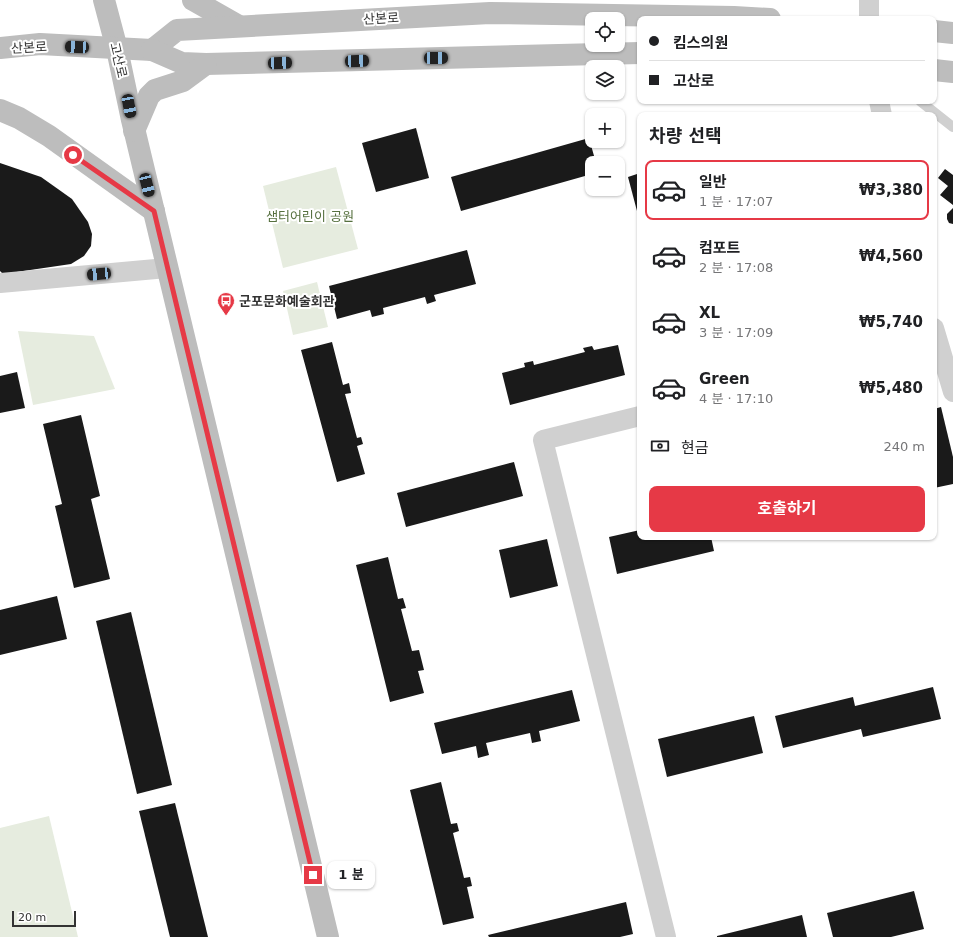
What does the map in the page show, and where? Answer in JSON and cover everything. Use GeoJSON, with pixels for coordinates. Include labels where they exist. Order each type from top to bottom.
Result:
{"type":"FeatureCollection","features":[{"type":"Feature","properties":{"kind":"street","name":"고산로"},"geometry":{"type":"LineString","coordinates":[[104,0],[117,49],[134,131],[328,937]]}},
{"type":"Feature","properties":{"kind":"street"},"geometry":{"type":"LineString","coordinates":[[193,0],[239,26]]}},
{"type":"Feature","properties":{"kind":"street"},"geometry":{"type":"LineString","coordinates":[[869,0],[869,16]]}},
{"type":"Feature","properties":{"kind":"street","name":"산본로"},"geometry":{"type":"LineString","coordinates":[[0,48],[40,44],[152,50],[177,30],[490,13],[673,16]]}},
{"type":"Feature","properties":{"kind":"street"},"geometry":{"type":"LineString","coordinates":[[937,31],[953,33]]}},
{"type":"Feature","properties":{"kind":"street"},"geometry":{"type":"LineString","coordinates":[[152,50],[182,63],[206,64],[637,53]]}},
{"type":"Feature","properties":{"kind":"street"},"geometry":{"type":"LineString","coordinates":[[134,131],[149,96],[155,90],[182,81],[206,64]]}},
{"type":"Feature","properties":{"kind":"street"},"geometry":{"type":"LineString","coordinates":[[937,70],[953,72]]}},
{"type":"Feature","properties":{"kind":"street"},"geometry":{"type":"LineString","coordinates":[[0,110],[19,118],[49,136],[154,211]]}},
{"type":"Feature","properties":{"kind":"street"},"geometry":{"type":"LineString","coordinates":[[0,283],[167,268]]}},
{"type":"Feature","properties":{"kind":"street"},"geometry":{"type":"LineString","coordinates":[[937,343],[952,383]]}},
{"type":"Feature","properties":{"kind":"street"},"geometry":{"type":"LineString","coordinates":[[637,417],[542,440],[666,937]]}},
{"type":"Feature","properties":{"kind":"lane"},"geometry":{"type":"LineString","coordinates":[[924,104],[935,112]]}},
{"type":"Feature","properties":{"kind":"lane"},"geometry":{"type":"LineString","coordinates":[[937,114],[953,126]]}},
{"type":"Feature","properties":{"kind":"green space","name":"샘터어린이 공원"},"geometry":{"type":"Polygon","coordinates":[[[336,167],[358,249],[283,268],[263,186],[336,167]]]}},
{"type":"Feature","properties":{"kind":"green space"},"geometry":{"type":"Polygon","coordinates":[[[317,282],[328,327],[293,335],[283,291],[317,282]]]}},
{"type":"Feature","properties":{"kind":"green space"},"geometry":{"type":"Polygon","coordinates":[[[18,331],[94,336],[115,389],[33,405],[18,331]]]}},
{"type":"Feature","properties":{"kind":"green space"},"geometry":{"type":"Polygon","coordinates":[[[49,816],[78,937],[0,937],[0,828],[49,816]]]}},
{"type":"Feature","properties":{"kind":"building"},"geometry":{"type":"Polygon","coordinates":[[[416,128],[429,178],[376,192],[362,143],[416,128]]]}},
{"type":"Feature","properties":{"kind":"building"},"geometry":{"type":"Polygon","coordinates":[[[585,139],[585,148],[592,148],[594,156],[585,156],[585,176],[461,211],[451,177],[585,139]]]}},
{"type":"Feature","properties":{"kind":"building"},"geometry":{"type":"Polygon","coordinates":[[[0,163],[41,177],[72,199],[88,222],[92,234],[91,246],[84,256],[71,264],[3,274],[0,271],[0,163]]]}},
{"type":"Feature","properties":{"kind":"building"},"geometry":{"type":"Polygon","coordinates":[[[945,169],[953,175],[953,205],[940,195],[948,186],[938,178],[945,169]]]}},
{"type":"Feature","properties":{"kind":"building"},"geometry":{"type":"Polygon","coordinates":[[[637,174],[637,211],[628,177],[637,174]]]}},
{"type":"Feature","properties":{"kind":"building"},"geometry":{"type":"Polygon","coordinates":[[[953,208],[953,224],[949,223],[947,214],[953,208]]]}},
{"type":"Feature","properties":{"kind":"building"},"geometry":{"type":"Polygon","coordinates":[[[467,250],[476,284],[434,295],[436,301],[427,304],[425,297],[383,308],[384,314],[372,317],[370,310],[337,319],[329,286],[467,250]]]}},
{"type":"Feature","properties":{"kind":"building"},"geometry":{"type":"Polygon","coordinates":[[[332,342],[343,385],[349,383],[351,393],[345,394],[357,438],[361,437],[363,444],[357,446],[365,474],[337,482],[301,350],[332,342]]]}},
{"type":"Feature","properties":{"kind":"building"},"geometry":{"type":"Polygon","coordinates":[[[618,345],[625,375],[510,405],[502,373],[525,367],[524,363],[533,361],[534,365],[585,352],[583,348],[592,346],[594,350],[618,345]]]}},
{"type":"Feature","properties":{"kind":"building"},"geometry":{"type":"Polygon","coordinates":[[[17,372],[25,408],[0,413],[0,376],[17,372]]]}},
{"type":"Feature","properties":{"kind":"building"},"geometry":{"type":"Polygon","coordinates":[[[941,407],[953,457],[953,484],[937,487],[937,408],[941,407]]]}},
{"type":"Feature","properties":{"kind":"building"},"geometry":{"type":"Polygon","coordinates":[[[81,415],[100,496],[91,499],[110,579],[74,588],[55,506],[62,504],[43,424],[81,415]]]}},
{"type":"Feature","properties":{"kind":"building"},"geometry":{"type":"Polygon","coordinates":[[[514,462],[523,496],[406,527],[397,493],[514,462]]]}},
{"type":"Feature","properties":{"kind":"building"},"geometry":{"type":"Polygon","coordinates":[[[637,531],[637,540],[712,540],[714,551],[617,574],[609,537],[637,531]]]}},
{"type":"Feature","properties":{"kind":"building"},"geometry":{"type":"Polygon","coordinates":[[[547,539],[558,586],[510,598],[499,550],[547,539]]]}},
{"type":"Feature","properties":{"kind":"building"},"geometry":{"type":"Polygon","coordinates":[[[388,557],[398,599],[403,598],[406,608],[401,609],[412,651],[419,650],[424,670],[418,671],[424,693],[390,702],[356,565],[388,557]]]}},
{"type":"Feature","properties":{"kind":"building"},"geometry":{"type":"Polygon","coordinates":[[[57,596],[67,639],[0,655],[0,610],[57,596]]]}},
{"type":"Feature","properties":{"kind":"building"},"geometry":{"type":"Polygon","coordinates":[[[131,612],[172,785],[137,794],[96,621],[131,612]]]}},
{"type":"Feature","properties":{"kind":"building"},"geometry":{"type":"Polygon","coordinates":[[[933,687],[941,719],[863,737],[861,729],[783,748],[775,716],[853,697],[855,706],[933,687]]]}},
{"type":"Feature","properties":{"kind":"building"},"geometry":{"type":"Polygon","coordinates":[[[572,690],[580,721],[539,731],[541,741],[532,743],[530,733],[486,743],[489,755],[478,758],[476,746],[442,754],[434,723],[572,690]]]}},
{"type":"Feature","properties":{"kind":"building"},"geometry":{"type":"Polygon","coordinates":[[[754,716],[763,753],[667,777],[658,739],[754,716]]]}},
{"type":"Feature","properties":{"kind":"building"},"geometry":{"type":"Polygon","coordinates":[[[441,782],[451,824],[457,823],[459,831],[453,833],[464,878],[470,877],[472,886],[467,887],[474,918],[443,925],[410,790],[441,782]]]}},
{"type":"Feature","properties":{"kind":"building"},"geometry":{"type":"Polygon","coordinates":[[[175,803],[208,937],[170,937],[139,811],[175,803]]]}},
{"type":"Feature","properties":{"kind":"building"},"geometry":{"type":"Polygon","coordinates":[[[914,891],[924,929],[891,937],[833,937],[827,913],[914,891]]]}},
{"type":"Feature","properties":{"kind":"building"},"geometry":{"type":"Polygon","coordinates":[[[626,902],[633,934],[620,937],[489,937],[488,935],[626,902]]]}},
{"type":"Feature","properties":{"kind":"building"},"geometry":{"type":"Polygon","coordinates":[[[802,915],[807,937],[717,937],[717,936],[802,915]]]}},
{"type":"Feature","properties":{"kind":"place","name":"군포문화예술회관"},"geometry":{"type":"Point","coordinates":[226,316]}},
{"type":"Feature","properties":{"kind":"route"},"geometry":{"type":"LineString","coordinates":[[73,155],[154,211],[313,875]]}}]}
